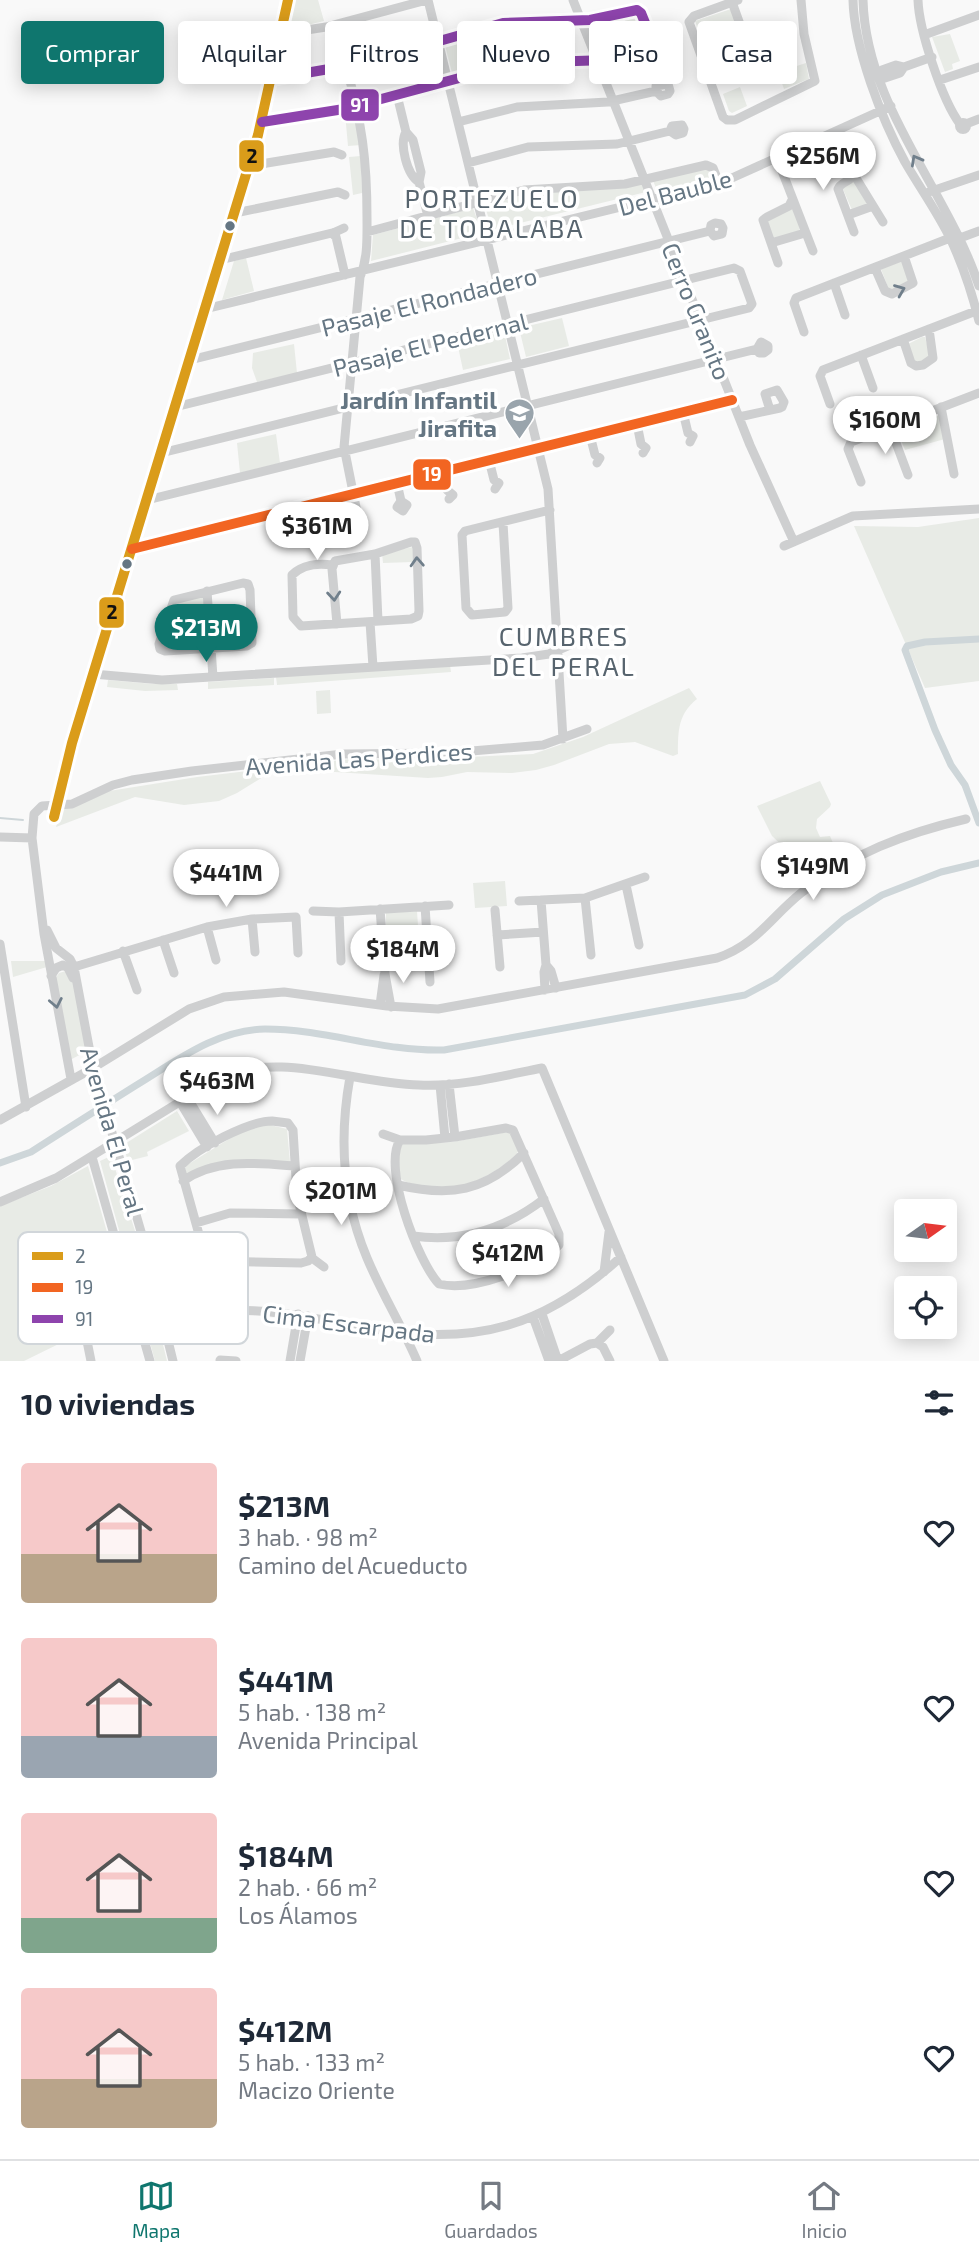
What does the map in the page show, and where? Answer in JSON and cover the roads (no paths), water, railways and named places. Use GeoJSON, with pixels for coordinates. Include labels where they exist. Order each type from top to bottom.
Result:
{"type":"FeatureCollection","features":[{"type":"Feature","properties":{"kind":"street","name":"Avenida El Peral"},"geometry":{"type":"LineString","coordinates":[[284,21],[288,0]]}},
{"type":"Feature","properties":{"kind":"street"},"geometry":{"type":"LineString","coordinates":[[311,29],[427,0],[433,21]]}},
{"type":"Feature","properties":{"kind":"street","name":"Cerro Granito"},"geometry":{"type":"LineString","coordinates":[[573,0],[589,40]]}},
{"type":"Feature","properties":{"kind":"street"},"geometry":{"type":"LineString","coordinates":[[741,21],[735,1],[696,14],[690,20],[690,27],[725,124],[814,81],[804,34],[802,0]]}},
{"type":"Feature","properties":{"kind":"street"},"geometry":{"type":"LineString","coordinates":[[853,0],[857,35],[886,108],[894,141],[929,192],[979,286]]}},
{"type":"Feature","properties":{"kind":"street"},"geometry":{"type":"LineString","coordinates":[[863,0],[875,77]]}},
{"type":"Feature","properties":{"kind":"street"},"geometry":{"type":"LineString","coordinates":[[918,0],[924,36],[940,80],[963,124],[979,119]]}},
{"type":"Feature","properties":{"kind":"street"},"geometry":{"type":"LineString","coordinates":[[443,40],[509,22],[598,19],[639,11],[643,21]]}},
{"type":"Feature","properties":{"kind":"street"},"geometry":{"type":"LineString","coordinates":[[924,36],[979,15]]}},
{"type":"Feature","properties":{"kind":"street"},"geometry":{"type":"LineString","coordinates":[[875,77],[888,78],[900,74],[904,68],[932,57]]}},
{"type":"Feature","properties":{"kind":"street"},"geometry":{"type":"LineString","coordinates":[[262,122],[357,106],[515,64],[589,60]]}},
{"type":"Feature","properties":{"kind":"street"},"geometry":{"type":"LineString","coordinates":[[443,63],[548,489],[563,739]]}},
{"type":"Feature","properties":{"kind":"street"},"geometry":{"type":"LineString","coordinates":[[940,80],[979,67]]}},
{"type":"Feature","properties":{"kind":"street","name":"Avenida El Peral"},"geometry":{"type":"LineString","coordinates":[[54,817],[53,805],[235,213],[262,122],[270,84]]}},
{"type":"Feature","properties":{"kind":"street"},"geometry":{"type":"LineString","coordinates":[[334,499],[338,515],[343,517],[358,512],[344,451],[356,319],[366,260],[366,156],[351,84]]}},
{"type":"Feature","properties":{"kind":"street","name":"Cerro Granito"},"geometry":{"type":"LineString","coordinates":[[607,84],[738,417],[794,542]]}},
{"type":"Feature","properties":{"kind":"street"},"geometry":{"type":"LineString","coordinates":[[457,122],[517,107],[614,101],[656,91]]}},
{"type":"Feature","properties":{"kind":"street"},"geometry":{"type":"LineString","coordinates":[[397,95],[406,132],[402,140],[410,173],[419,182],[428,216]]}},
{"type":"Feature","properties":{"kind":"street","name":"Del Bauble"},"geometry":{"type":"LineString","coordinates":[[205,309],[719,183],[886,108]]}},
{"type":"Feature","properties":{"kind":"street"},"geometry":{"type":"LineString","coordinates":[[468,163],[528,147],[612,144],[670,131]]}},
{"type":"Feature","properties":{"kind":"street"},"geometry":{"type":"LineString","coordinates":[[835,132],[853,173],[883,222]]}},
{"type":"Feature","properties":{"kind":"street"},"geometry":{"type":"LineString","coordinates":[[249,166],[334,152],[342,155]]}},
{"type":"Feature","properties":{"kind":"street"},"geometry":{"type":"LineString","coordinates":[[777,158],[813,251]]}},
{"type":"Feature","properties":{"kind":"street"},"geometry":{"type":"LineString","coordinates":[[367,232],[530,188],[620,184],[706,166],[713,168],[719,183]]}},
{"type":"Feature","properties":{"kind":"street"},"geometry":{"type":"LineString","coordinates":[[853,173],[838,189],[854,232]]}},
{"type":"Feature","properties":{"kind":"street"},"geometry":{"type":"LineString","coordinates":[[929,192],[979,175]]}},
{"type":"Feature","properties":{"kind":"street"},"geometry":{"type":"LineString","coordinates":[[235,213],[338,192],[345,195]]}},
{"type":"Feature","properties":{"kind":"street"},"geometry":{"type":"LineString","coordinates":[[778,263],[763,220],[789,206],[792,200]]}},
{"type":"Feature","properties":{"kind":"street"},"geometry":{"type":"LineString","coordinates":[[848,215],[873,206]]}},
{"type":"Feature","properties":{"kind":"street"},"geometry":{"type":"LineString","coordinates":[[220,261],[344,228]]}},
{"type":"Feature","properties":{"kind":"street","name":"Pasaje El Rondadero"},"geometry":{"type":"LineString","coordinates":[[190,360],[710,231]]}},
{"type":"Feature","properties":{"kind":"street"},"geometry":{"type":"LineString","coordinates":[[804,332],[794,300],[904,256],[979,231]]}},
{"type":"Feature","properties":{"kind":"street"},"geometry":{"type":"LineString","coordinates":[[333,233],[345,275]]}},
{"type":"Feature","properties":{"kind":"street"},"geometry":{"type":"LineString","coordinates":[[771,243],[805,233]]}},
{"type":"Feature","properties":{"kind":"street"},"geometry":{"type":"LineString","coordinates":[[830,404],[820,376],[822,371],[929,329],[978,316],[955,238]]}},
{"type":"Feature","properties":{"kind":"street"},"geometry":{"type":"LineString","coordinates":[[875,268],[886,292],[890,294],[911,286],[913,282],[904,256]]}},
{"type":"Feature","properties":{"kind":"street","name":"Pasaje El Pedernal"},"geometry":{"type":"LineString","coordinates":[[175,407],[734,268],[740,271],[752,304],[750,308],[700,320]]}},
{"type":"Feature","properties":{"kind":"street"},"geometry":{"type":"LineString","coordinates":[[834,284],[845,315]]}},
{"type":"Feature","properties":{"kind":"street"},"geometry":{"type":"LineString","coordinates":[[161,453],[700,320]]}},
{"type":"Feature","properties":{"kind":"street"},"geometry":{"type":"LineString","coordinates":[[903,339],[911,363],[916,366],[923,365],[933,358],[929,329]]}},
{"type":"Feature","properties":{"kind":"street"},"geometry":{"type":"LineString","coordinates":[[147,500],[757,349]]}},
{"type":"Feature","properties":{"kind":"street"},"geometry":{"type":"LineString","coordinates":[[860,355],[873,388]]}},
{"type":"Feature","properties":{"kind":"street"},"geometry":{"type":"LineString","coordinates":[[861,482],[849,445],[979,393]]}},
{"type":"Feature","properties":{"kind":"street"},"geometry":{"type":"LineString","coordinates":[[132,549],[732,400]]}},
{"type":"Feature","properties":{"kind":"street"},"geometry":{"type":"LineString","coordinates":[[941,407],[954,474]]}},
{"type":"Feature","properties":{"kind":"street"},"geometry":{"type":"LineString","coordinates":[[738,417],[770,410]]}},
{"type":"Feature","properties":{"kind":"street"},"geometry":{"type":"LineString","coordinates":[[683,412],[688,433]]}},
{"type":"Feature","properties":{"kind":"street"},"geometry":{"type":"LineString","coordinates":[[636,424],[641,444]]}},
{"type":"Feature","properties":{"kind":"street"},"geometry":{"type":"LineString","coordinates":[[890,427],[908,475]]}},
{"type":"Feature","properties":{"kind":"street"},"geometry":{"type":"LineString","coordinates":[[590,435],[595,455]]}},
{"type":"Feature","properties":{"kind":"street"},"geometry":{"type":"LineString","coordinates":[[489,460],[494,480]]}},
{"type":"Feature","properties":{"kind":"street"},"geometry":{"type":"LineString","coordinates":[[443,472],[448,495]]}},
{"type":"Feature","properties":{"kind":"street"},"geometry":{"type":"LineString","coordinates":[[397,483],[401,501]]}},
{"type":"Feature","properties":{"kind":"street"},"geometry":{"type":"LineString","coordinates":[[784,547],[853,516],[979,509]]}},
{"type":"Feature","properties":{"kind":"street"},"geometry":{"type":"LineString","coordinates":[[503,523],[508,608],[505,612],[472,615],[466,608],[462,535],[465,531],[550,510]]}},
{"type":"Feature","properties":{"kind":"street"},"geometry":{"type":"LineString","coordinates":[[415,542],[418,616],[411,619],[301,626],[296,622],[293,614],[292,575],[295,571],[311,565],[332,565],[335,561],[375,554],[415,542]]}},
{"type":"Feature","properties":{"kind":"street"},"geometry":{"type":"LineString","coordinates":[[373,667],[375,554]]}},
{"type":"Feature","properties":{"kind":"street"},"geometry":{"type":"LineString","coordinates":[[332,565],[337,624]]}},
{"type":"Feature","properties":{"kind":"street"},"geometry":{"type":"LineString","coordinates":[[248,584],[252,643],[247,646],[164,651],[160,649],[159,644],[174,600],[207,591],[248,584]]}},
{"type":"Feature","properties":{"kind":"street"},"geometry":{"type":"LineString","coordinates":[[207,591],[213,677]]}},
{"type":"Feature","properties":{"kind":"street"},"geometry":{"type":"LineString","coordinates":[[93,674],[162,680],[522,658],[572,644]]}},
{"type":"Feature","properties":{"kind":"street","name":"Avenida Las Perdices"},"geometry":{"type":"LineString","coordinates":[[53,805],[72,804],[113,785],[192,771],[343,754],[448,753],[543,745],[587,729]]}},
{"type":"Feature","properties":{"kind":"street","name":"Avenida El Peral"},"geometry":{"type":"LineString","coordinates":[[53,805],[38,808],[34,814],[32,838],[51,976],[71,1079]]}},
{"type":"Feature","properties":{"kind":"street"},"geometry":{"type":"LineString","coordinates":[[0,1120],[71,1079],[94,1073],[189,1009],[224,997],[284,992],[391,1007],[438,1009],[726,955],[756,938],[804,891],[855,858],[900,837],[966,819]]}},
{"type":"Feature","properties":{"kind":"street"},"geometry":{"type":"LineString","coordinates":[[0,837],[32,838]]}},
{"type":"Feature","properties":{"kind":"street"},"geometry":{"type":"LineString","coordinates":[[519,901],[585,898],[645,877]]}},
{"type":"Feature","properties":{"kind":"street"},"geometry":{"type":"LineString","coordinates":[[626,885],[639,945]]}},
{"type":"Feature","properties":{"kind":"street"},"geometry":{"type":"LineString","coordinates":[[585,898],[591,955]]}},
{"type":"Feature","properties":{"kind":"street"},"geometry":{"type":"LineString","coordinates":[[541,900],[546,965],[551,971],[550,989]]}},
{"type":"Feature","properties":{"kind":"street"},"geometry":{"type":"LineString","coordinates":[[313,911],[339,912],[449,905]]}},
{"type":"Feature","properties":{"kind":"street"},"geometry":{"type":"LineString","coordinates":[[425,906],[430,982]]}},
{"type":"Feature","properties":{"kind":"street"},"geometry":{"type":"LineString","coordinates":[[380,909],[391,1007]]}},
{"type":"Feature","properties":{"kind":"street"},"geometry":{"type":"LineString","coordinates":[[495,910],[500,967]]}},
{"type":"Feature","properties":{"kind":"street"},"geometry":{"type":"LineString","coordinates":[[339,912],[341,961]]}},
{"type":"Feature","properties":{"kind":"street"},"geometry":{"type":"LineString","coordinates":[[74,967],[208,927],[253,919],[296,917],[298,953]]}},
{"type":"Feature","properties":{"kind":"street"},"geometry":{"type":"LineString","coordinates":[[253,919],[255,952]]}},
{"type":"Feature","properties":{"kind":"street","name":"Avenida El Peral"},"geometry":{"type":"LineString","coordinates":[[44,925],[56,948],[70,959],[74,967],[94,1073],[141,1232]]}},
{"type":"Feature","properties":{"kind":"street"},"geometry":{"type":"LineString","coordinates":[[208,927],[216,960]]}},
{"type":"Feature","properties":{"kind":"street"},"geometry":{"type":"LineString","coordinates":[[497,935],[543,932]]}},
{"type":"Feature","properties":{"kind":"street"},"geometry":{"type":"LineString","coordinates":[[163,940],[174,973]]}},
{"type":"Feature","properties":{"kind":"street"},"geometry":{"type":"LineString","coordinates":[[0,944],[26,1107]]}},
{"type":"Feature","properties":{"kind":"street"},"geometry":{"type":"LineString","coordinates":[[123,951],[136,990]]}},
{"type":"Feature","properties":{"kind":"street"},"geometry":{"type":"LineString","coordinates":[[51,976],[58,967],[65,966],[76,982]]}},
{"type":"Feature","properties":{"kind":"street"},"geometry":{"type":"LineString","coordinates":[[380,1005],[386,974]]}},
{"type":"Feature","properties":{"kind":"street"},"geometry":{"type":"LineString","coordinates":[[0,1202],[56,1178],[221,1077],[255,1067],[283,1068],[409,1085],[477,1080],[542,1068],[664,1361]]}},
{"type":"Feature","properties":{"kind":"street"},"geometry":{"type":"LineString","coordinates":[[350,1077],[344,1143],[350,1199],[357,1231],[368,1260],[417,1361]]}},
{"type":"Feature","properties":{"kind":"street"},"geometry":{"type":"LineString","coordinates":[[444,1084],[450,1138]]}},
{"type":"Feature","properties":{"kind":"street"},"geometry":{"type":"LineString","coordinates":[[183,1099],[211,1145]]}},
{"type":"Feature","properties":{"kind":"street"},"geometry":{"type":"LineString","coordinates":[[198,1232],[180,1166],[246,1125],[282,1122],[291,1126],[301,1214],[312,1258],[324,1267]]}},
{"type":"Feature","properties":{"kind":"street"},"geometry":{"type":"LineString","coordinates":[[383,1134],[400,1140],[450,1138],[513,1129],[560,1243],[543,1257],[506,1274],[469,1283],[439,1283],[412,1236],[398,1185],[395,1159],[396,1146],[400,1140]]}},
{"type":"Feature","properties":{"kind":"street"},"geometry":{"type":"LineString","coordinates":[[398,1185],[432,1191],[468,1188],[499,1173],[524,1153]]}},
{"type":"Feature","properties":{"kind":"street","name":"Avenida El Peral"},"geometry":{"type":"LineString","coordinates":[[92,1157],[113,1232]]}},
{"type":"Feature","properties":{"kind":"street"},"geometry":{"type":"LineString","coordinates":[[183,1181],[204,1169],[223,1164],[294,1166]]}},
{"type":"Feature","properties":{"kind":"street"},"geometry":{"type":"LineString","coordinates":[[412,1236],[445,1238],[484,1231],[513,1219],[544,1199]]}},
{"type":"Feature","properties":{"kind":"street"},"geometry":{"type":"LineString","coordinates":[[196,1223],[230,1213],[301,1214]]}},
{"type":"Feature","properties":{"kind":"street"},"geometry":{"type":"LineString","coordinates":[[604,1272],[610,1230]]}},
{"type":"Feature","properties":{"kind":"street","name":"Cima Escarpada"},"geometry":{"type":"LineString","coordinates":[[248,1312],[303,1315],[405,1333],[462,1334],[501,1327],[538,1315],[575,1296],[621,1257]]}},
{"type":"Feature","properties":{"kind":"street"},"geometry":{"type":"LineString","coordinates":[[248,1261],[297,1263],[307,1262],[312,1258]]}},
{"type":"Feature","properties":{"kind":"street"},"geometry":{"type":"LineString","coordinates":[[290,1361],[303,1315]]}},
{"type":"Feature","properties":{"kind":"street"},"geometry":{"type":"LineString","coordinates":[[300,1361],[303,1315]]}},
{"type":"Feature","properties":{"kind":"street"},"geometry":{"type":"LineString","coordinates":[[538,1315],[558,1361],[597,1343],[610,1330]]}},
{"type":"Feature","properties":{"kind":"street"},"geometry":{"type":"LineString","coordinates":[[538,1315],[549,1361]]}},
{"type":"Feature","properties":{"kind":"street"},"geometry":{"type":"LineString","coordinates":[[597,1343],[603,1347],[610,1361]]}},
{"type":"Feature","properties":{"kind":"street","name":"Avenida El Peral"},"geometry":{"type":"LineString","coordinates":[[145,1344],[150,1361]]}},
{"type":"Feature","properties":{"kind":"street"},"geometry":{"type":"LineString","coordinates":[[220,1360],[236,1361]]}},
{"type":"Feature","properties":{"kind":"waterway"},"geometry":{"type":"LineString","coordinates":[[979,639],[925,642],[907,646],[905,650],[935,730],[951,765],[965,785],[979,823]]}},
{"type":"Feature","properties":{"kind":"waterway"},"geometry":{"type":"LineString","coordinates":[[0,818],[23,820]]}},
{"type":"Feature","properties":{"kind":"waterway"},"geometry":{"type":"LineString","coordinates":[[0,1163],[31,1152],[165,1067],[196,1049],[229,1035],[265,1029],[287,1030],[399,1048],[444,1050],[745,995],[775,979],[844,919],[882,895],[941,872],[979,863]]}},
{"type":"Feature","properties":{"kind":"place","name":"Jardín Infantil Jirafita"},"geometry":{"type":"Point","coordinates":[520,440]}},
{"type":"Feature","properties":{"kind":"district","name":"PORTEZUELO DE TOBALABA"},"geometry":{"type":"Point","coordinates":[492,212]}},
{"type":"Feature","properties":{"kind":"district","name":"CUMBRES DEL PERAL"},"geometry":{"type":"Point","coordinates":[564,650]}}]}
